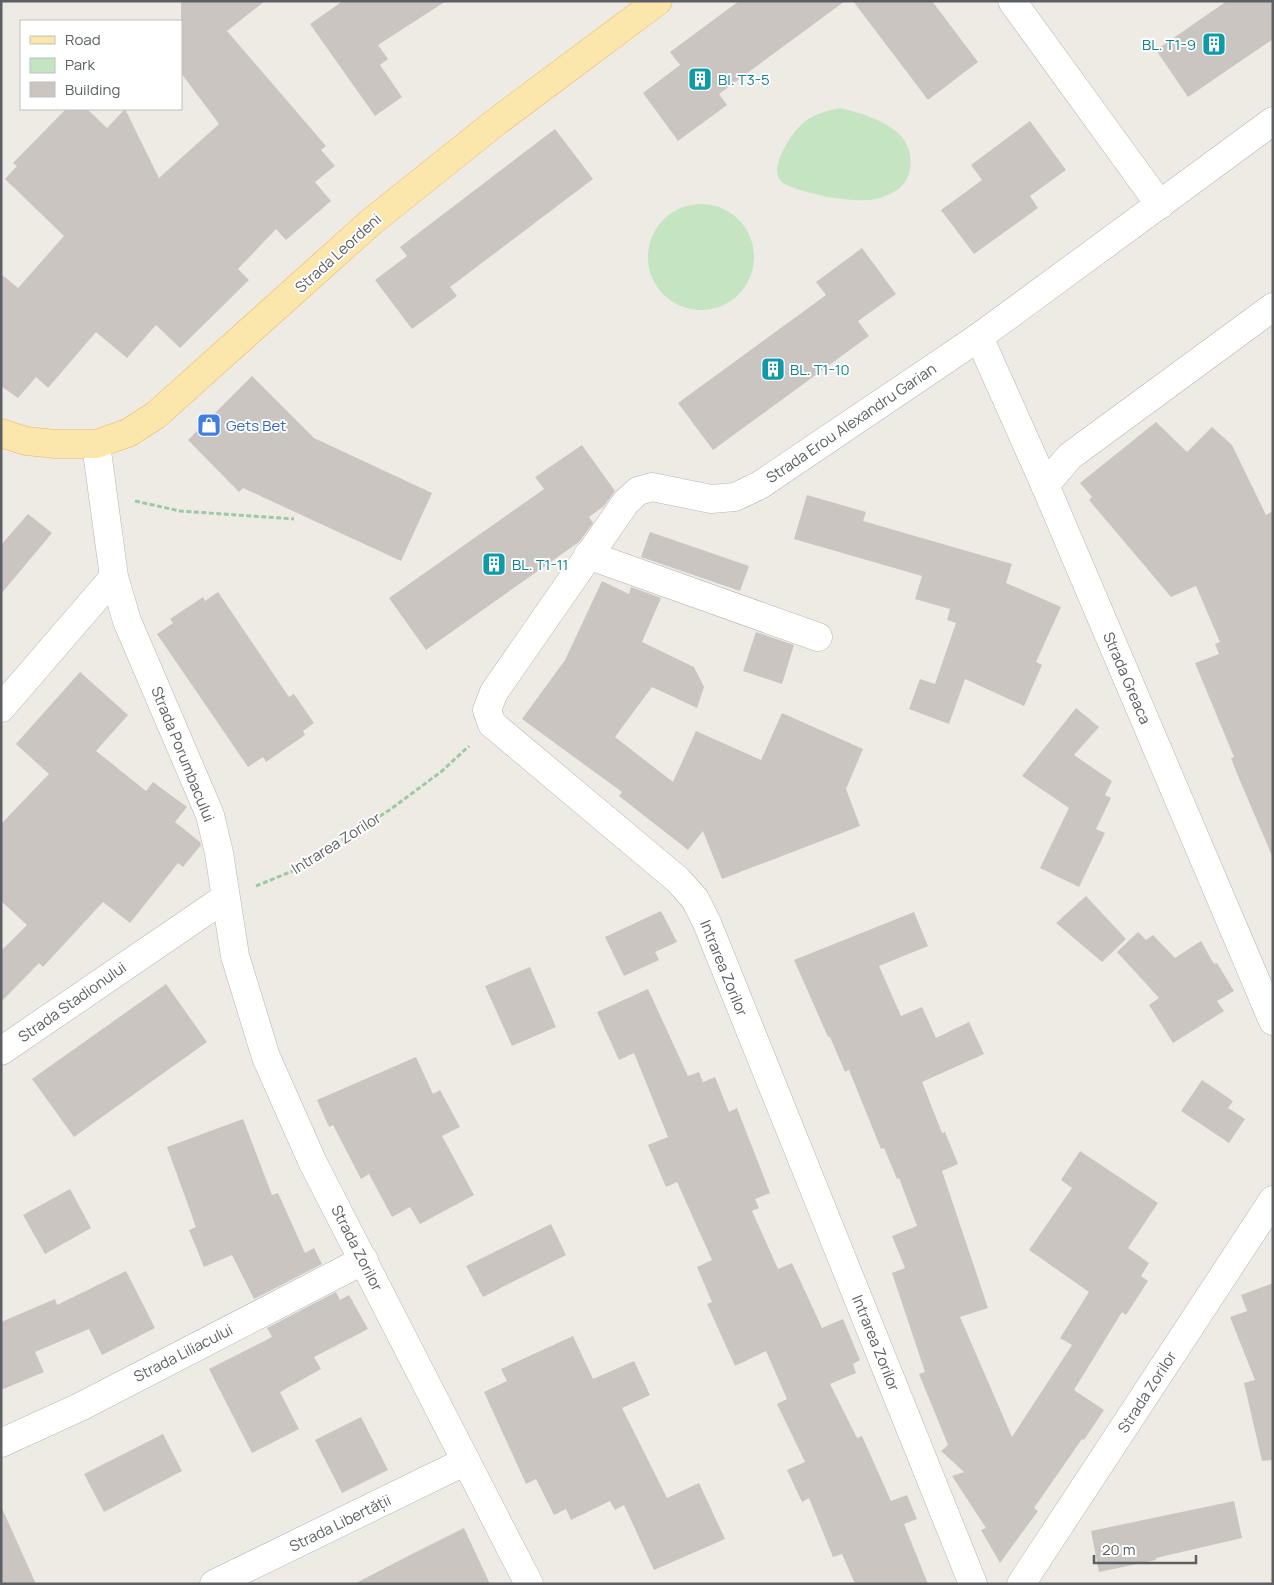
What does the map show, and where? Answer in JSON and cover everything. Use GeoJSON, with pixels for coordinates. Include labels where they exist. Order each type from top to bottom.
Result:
{"type":"FeatureCollection","features":[{"type":"Feature","properties":{"kind":"main road","name":"Strada Leordeni"},"geometry":{"type":"LineString","coordinates":[[1,433],[26,441],[56,444],[96,444],[128,433],[156,416],[371,222],[496,122],[658,1]]}},
{"type":"Feature","properties":{"kind":"street"},"geometry":{"type":"LineString","coordinates":[[1012,1],[1160,205]]}},
{"type":"Feature","properties":{"kind":"street","name":"Strada Erou Alexandru Garian"},"geometry":{"type":"LineString","coordinates":[[492,724],[487,710],[494,692],[588,555],[626,502],[638,491],[652,487],[711,499],[735,497],[760,485],[979,337],[1273,121]]}},
{"type":"Feature","properties":{"kind":"street"},"geometry":{"type":"LineString","coordinates":[[1045,485],[1070,456],[1273,307]]}},
{"type":"Feature","properties":{"kind":"street","name":"Strada Greaca"},"geometry":{"type":"LineString","coordinates":[[979,337],[1045,485],[1273,1021]]}},
{"type":"Feature","properties":{"kind":"street","name":"Strada Porumbacului"},"geometry":{"type":"LineString","coordinates":[[96,444],[114,577],[127,621],[210,815],[220,853],[225,898]]}},
{"type":"Feature","properties":{"kind":"street"},"geometry":{"type":"LineString","coordinates":[[588,555],[818,637]]}},
{"type":"Feature","properties":{"kind":"street"},"geometry":{"type":"LineString","coordinates":[[1,708],[114,577]]}},
{"type":"Feature","properties":{"kind":"street","name":"Intrarea Zorilor"},"geometry":{"type":"LineString","coordinates":[[492,724],[678,880],[695,899],[973,1584]]}},
{"type":"Feature","properties":{"kind":"street","name":"Strada Stadionului"},"geometry":{"type":"LineString","coordinates":[[1,1051],[225,898]]}},
{"type":"Feature","properties":{"kind":"street","name":"Strada Zorilor"},"geometry":{"type":"LineString","coordinates":[[225,898],[234,956],[266,1056],[314,1163],[529,1584]]}},
{"type":"Feature","properties":{"kind":"street","name":"Strada Zorilor"},"geometry":{"type":"LineString","coordinates":[[1021,1584],[1273,1200]]}},
{"type":"Feature","properties":{"kind":"street","name":"Strada Liliacului"},"geometry":{"type":"LineString","coordinates":[[1,1443],[80,1407],[364,1260]]}},
{"type":"Feature","properties":{"kind":"street","name":"Strada Libertății"},"geometry":{"type":"LineString","coordinates":[[214,1584],[466,1462]]}},
{"type":"Feature","properties":{"kind":"path"},"geometry":{"type":"LineString","coordinates":[[102,494],[180,510],[294,519]]}},
{"type":"Feature","properties":{"kind":"path","name":"Intrarea Zorilor"},"geometry":{"type":"LineString","coordinates":[[225,898],[296,870],[391,809],[442,771],[492,724]]}},
{"type":"Feature","properties":{"kind":"green space"},"geometry":{"type":"Polygon","coordinates":[[[840,108],[880,121],[895,130],[905,141],[911,159],[910,171],[905,182],[896,191],[876,199],[844,199],[806,192],[787,185],[780,180],[778,164],[781,155],[797,129],[815,115],[840,108]]]}},
{"type":"Feature","properties":{"kind":"green space"},"geometry":{"type":"Polygon","coordinates":[[[701,204],[721,208],[739,219],[750,237],[754,257],[750,277],[739,295],[721,306],[701,310],[681,306],[663,295],[652,277],[648,257],[652,237],[663,219],[681,208],[701,204]]]}},
{"type":"Feature","properties":{"kind":"building"},"geometry":{"type":"Polygon","coordinates":[[[181,1],[265,1],[227,31],[326,146],[321,150],[335,166],[315,182],[331,201],[286,240],[276,229],[238,269],[249,280],[180,348],[156,325],[127,358],[96,332],[48,388],[36,377],[18,398],[1,386],[1,274],[18,288],[64,236],[5,179],[17,166],[13,163],[65,110],[88,110],[107,128],[125,110],[159,178],[219,124],[182,74],[181,1]]]}},
{"type":"Feature","properties":{"kind":"building"},"geometry":{"type":"Polygon","coordinates":[[[343,1],[446,1],[378,45],[388,59],[380,65],[402,97],[375,116],[310,24],[343,1]]]}},
{"type":"Feature","properties":{"kind":"building","name":"Bl. T3-5"},"geometry":{"type":"Polygon","coordinates":[[[739,1],[845,1],[719,94],[727,105],[678,141],[643,93],[680,65],[670,52],[739,1]]]}},
{"type":"Feature","properties":{"kind":"building"},"geometry":{"type":"Polygon","coordinates":[[[853,1],[932,1],[978,62],[928,100],[853,1]]]}},
{"type":"Feature","properties":{"kind":"building","name":"BL. T1-9"},"geometry":{"type":"Polygon","coordinates":[[[1227,1],[1273,1],[1273,39],[1188,97],[1156,50],[1227,1]]]}},
{"type":"Feature","properties":{"kind":"building"},"geometry":{"type":"Polygon","coordinates":[[[1030,121],[1066,170],[1030,196],[1038,208],[974,254],[941,210],[982,180],[971,165],[1030,121]]]}},
{"type":"Feature","properties":{"kind":"building"},"geometry":{"type":"Polygon","coordinates":[[[555,129],[593,179],[450,287],[457,296],[412,329],[375,280],[407,256],[400,247],[555,129]]]}},
{"type":"Feature","properties":{"kind":"building","name":"BL. T1-10"},"geometry":{"type":"Polygon","coordinates":[[[862,248],[896,294],[858,321],[869,336],[713,450],[678,403],[826,295],[816,282],[862,248]]]}},
{"type":"Feature","properties":{"kind":"building"},"geometry":{"type":"Polygon","coordinates":[[[252,376],[314,438],[432,493],[401,561],[243,488],[239,492],[188,440],[252,376]]]}},
{"type":"Feature","properties":{"kind":"building"},"geometry":{"type":"Polygon","coordinates":[[[1156,422],[1187,452],[1212,427],[1232,445],[1266,515],[1273,511],[1273,858],[1238,776],[1231,758],[1234,757],[1195,663],[1219,654],[1215,644],[1220,642],[1196,586],[1171,597],[1089,500],[1092,497],[1080,483],[1156,422]]]}},
{"type":"Feature","properties":{"kind":"building","name":"BL. T1-11"},"geometry":{"type":"Polygon","coordinates":[[[582,445],[615,491],[604,506],[589,517],[593,523],[579,542],[426,650],[389,598],[544,489],[535,477],[582,445]]]}},
{"type":"Feature","properties":{"kind":"building"},"geometry":{"type":"Polygon","coordinates":[[[807,495],[866,512],[863,521],[1012,564],[1006,583],[1061,607],[1036,662],[1042,665],[1024,706],[965,679],[949,724],[909,709],[920,679],[935,684],[956,623],[947,620],[950,609],[915,599],[922,576],[794,539],[807,495]]]}},
{"type":"Feature","properties":{"kind":"building"},"geometry":{"type":"Polygon","coordinates":[[[28,514],[52,533],[1,594],[1,545],[28,514]]]}},
{"type":"Feature","properties":{"kind":"building"},"geometry":{"type":"Polygon","coordinates":[[[650,532],[749,566],[740,591],[641,557],[650,532]]]}},
{"type":"Feature","properties":{"kind":"building"},"geometry":{"type":"Polygon","coordinates":[[[602,581],[629,594],[631,587],[661,598],[642,642],[694,667],[704,687],[697,708],[652,687],[615,737],[673,782],[696,731],[761,760],[782,713],[863,749],[846,789],[860,826],[722,879],[703,831],[688,850],[619,796],[622,792],[522,719],[565,660],[602,581]]]}},
{"type":"Feature","properties":{"kind":"building"},"geometry":{"type":"Polygon","coordinates":[[[218,592],[289,697],[294,694],[314,723],[303,731],[305,735],[266,762],[263,757],[248,767],[157,634],[173,623],[170,619],[203,597],[205,601],[218,592]]]}},
{"type":"Feature","properties":{"kind":"building"},"geometry":{"type":"Polygon","coordinates":[[[756,632],[794,645],[782,684],[743,671],[756,632]]]}},
{"type":"Feature","properties":{"kind":"building"},"geometry":{"type":"Polygon","coordinates":[[[80,672],[128,715],[96,751],[146,791],[153,782],[187,807],[175,822],[200,842],[201,845],[183,867],[178,863],[130,923],[103,902],[43,967],[39,963],[1,1002],[1,951],[27,925],[1,901],[1,824],[49,774],[16,744],[80,672]]]}},
{"type":"Feature","properties":{"kind":"building"},"geometry":{"type":"Polygon","coordinates":[[[1076,708],[1099,727],[1074,755],[1112,781],[1105,795],[1111,798],[1096,829],[1105,833],[1079,887],[1040,868],[1069,808],[1022,776],[1076,708]]]}},
{"type":"Feature","properties":{"kind":"building"},"geometry":{"type":"Polygon","coordinates":[[[1086,896],[1126,939],[1102,962],[1056,923],[1086,896]]]}},
{"type":"Feature","properties":{"kind":"building"},"geometry":{"type":"Polygon","coordinates":[[[661,911],[677,942],[655,952],[659,960],[624,976],[605,937],[661,911]]]}},
{"type":"Feature","properties":{"kind":"building"},"geometry":{"type":"Polygon","coordinates":[[[914,912],[928,946],[879,966],[901,1016],[922,1007],[936,1038],[969,1022],[984,1054],[922,1082],[942,1133],[945,1132],[958,1164],[942,1171],[988,1308],[960,1317],[1012,1437],[1072,1345],[1060,1338],[1089,1292],[1029,1250],[1072,1188],[1061,1180],[1080,1151],[1158,1203],[1128,1248],[1149,1263],[1141,1276],[1148,1281],[1126,1315],[1122,1312],[1074,1390],[1104,1410],[1034,1508],[1038,1511],[1000,1563],[981,1530],[986,1528],[952,1476],[964,1472],[941,1451],[948,1445],[919,1374],[925,1372],[892,1273],[905,1268],[892,1236],[917,1226],[899,1178],[897,1179],[884,1148],[881,1149],[849,1070],[845,1072],[794,960],[914,912]]]}},
{"type":"Feature","properties":{"kind":"building"},"geometry":{"type":"Polygon","coordinates":[[[1138,932],[1146,940],[1153,935],[1175,958],[1201,941],[1214,964],[1217,963],[1234,991],[1217,1001],[1224,1011],[1173,1043],[1149,1005],[1159,998],[1117,952],[1138,932]]]}},
{"type":"Feature","properties":{"kind":"building"},"geometry":{"type":"Polygon","coordinates":[[[530,967],[556,1027],[512,1046],[485,986],[530,967]]]}},
{"type":"Feature","properties":{"kind":"building"},"geometry":{"type":"Polygon","coordinates":[[[166,984],[207,1042],[74,1137],[32,1079],[166,984]]]}},
{"type":"Feature","properties":{"kind":"building"},"geometry":{"type":"Polygon","coordinates":[[[648,989],[688,1076],[699,1072],[703,1082],[715,1077],[729,1112],[737,1108],[770,1193],[755,1199],[759,1208],[752,1211],[778,1269],[792,1263],[822,1328],[843,1319],[860,1360],[853,1364],[856,1373],[830,1384],[857,1438],[862,1436],[891,1501],[907,1495],[917,1519],[904,1524],[928,1584],[855,1584],[842,1554],[833,1557],[809,1498],[802,1502],[787,1470],[805,1462],[777,1404],[787,1399],[766,1351],[735,1366],[707,1304],[712,1302],[697,1267],[712,1260],[677,1182],[666,1187],[648,1145],[668,1137],[634,1053],[619,1060],[597,1012],[648,989]]]}},
{"type":"Feature","properties":{"kind":"building"},"geometry":{"type":"Polygon","coordinates":[[[416,1057],[433,1094],[440,1090],[460,1127],[442,1136],[474,1195],[420,1224],[410,1207],[392,1217],[369,1174],[361,1179],[333,1125],[329,1127],[317,1100],[416,1057]]]}},
{"type":"Feature","properties":{"kind":"building"},"geometry":{"type":"Polygon","coordinates":[[[1202,1080],[1233,1101],[1228,1108],[1245,1119],[1229,1143],[1181,1111],[1202,1080]]]}},
{"type":"Feature","properties":{"kind":"building"},"geometry":{"type":"Polygon","coordinates":[[[243,1119],[272,1195],[278,1193],[305,1253],[314,1248],[322,1264],[254,1299],[232,1255],[204,1267],[189,1230],[196,1227],[167,1147],[243,1119]]]}},
{"type":"Feature","properties":{"kind":"building"},"geometry":{"type":"Polygon","coordinates":[[[70,1189],[91,1228],[45,1254],[23,1215],[70,1189]]]}},
{"type":"Feature","properties":{"kind":"building"},"geometry":{"type":"Polygon","coordinates":[[[551,1224],[566,1255],[483,1297],[466,1266],[551,1224]]]}},
{"type":"Feature","properties":{"kind":"building"},"geometry":{"type":"Polygon","coordinates":[[[126,1271],[155,1328],[102,1355],[89,1329],[35,1352],[44,1372],[1,1390],[1,1322],[55,1299],[57,1305],[126,1271]]]}},
{"type":"Feature","properties":{"kind":"building"},"geometry":{"type":"Polygon","coordinates":[[[1273,1283],[1273,1460],[1262,1461],[1244,1383],[1255,1380],[1230,1317],[1247,1311],[1241,1295],[1273,1283]]]}},
{"type":"Feature","properties":{"kind":"building"},"geometry":{"type":"Polygon","coordinates":[[[336,1292],[340,1300],[349,1295],[368,1329],[314,1357],[321,1369],[280,1392],[299,1429],[252,1453],[209,1369],[272,1337],[267,1328],[336,1292]]]}},
{"type":"Feature","properties":{"kind":"building"},"geometry":{"type":"Polygon","coordinates":[[[573,1336],[593,1379],[634,1361],[650,1395],[622,1408],[667,1498],[699,1483],[725,1539],[654,1570],[624,1505],[615,1510],[610,1501],[571,1520],[566,1509],[554,1515],[536,1479],[526,1484],[484,1392],[507,1381],[501,1369],[573,1336]]]}},
{"type":"Feature","properties":{"kind":"building"},"geometry":{"type":"Polygon","coordinates":[[[361,1417],[388,1470],[342,1493],[315,1440],[361,1417]]]}},
{"type":"Feature","properties":{"kind":"building"},"geometry":{"type":"Polygon","coordinates":[[[163,1434],[182,1471],[104,1512],[84,1474],[163,1434]]]}},
{"type":"Feature","properties":{"kind":"building"},"geometry":{"type":"Polygon","coordinates":[[[1234,1501],[1242,1538],[1156,1558],[1156,1560],[1099,1572],[1091,1531],[1234,1501]]]}},
{"type":"Feature","properties":{"kind":"building"},"geometry":{"type":"Polygon","coordinates":[[[1,1506],[36,1584],[1,1584],[1,1506]]]}},
{"type":"Feature","properties":{"kind":"building"},"geometry":{"type":"Polygon","coordinates":[[[464,1528],[490,1584],[354,1584],[414,1553],[464,1528]]]}},
{"type":"Feature","properties":{"kind":"place","name":"BL. T1-9"},"geometry":{"type":"Point","coordinates":[1214,44]}},
{"type":"Feature","properties":{"kind":"place","name":"Bl. T3-5"},"geometry":{"type":"Point","coordinates":[700,79]}},
{"type":"Feature","properties":{"kind":"place","name":"BL. T1-10"},"geometry":{"type":"Point","coordinates":[773,369]}},
{"type":"Feature","properties":{"kind":"place","name":"Gets Bet"},"geometry":{"type":"Point","coordinates":[209,425]}},
{"type":"Feature","properties":{"kind":"place","name":"BL. T1-11"},"geometry":{"type":"Point","coordinates":[494,564]}}]}
